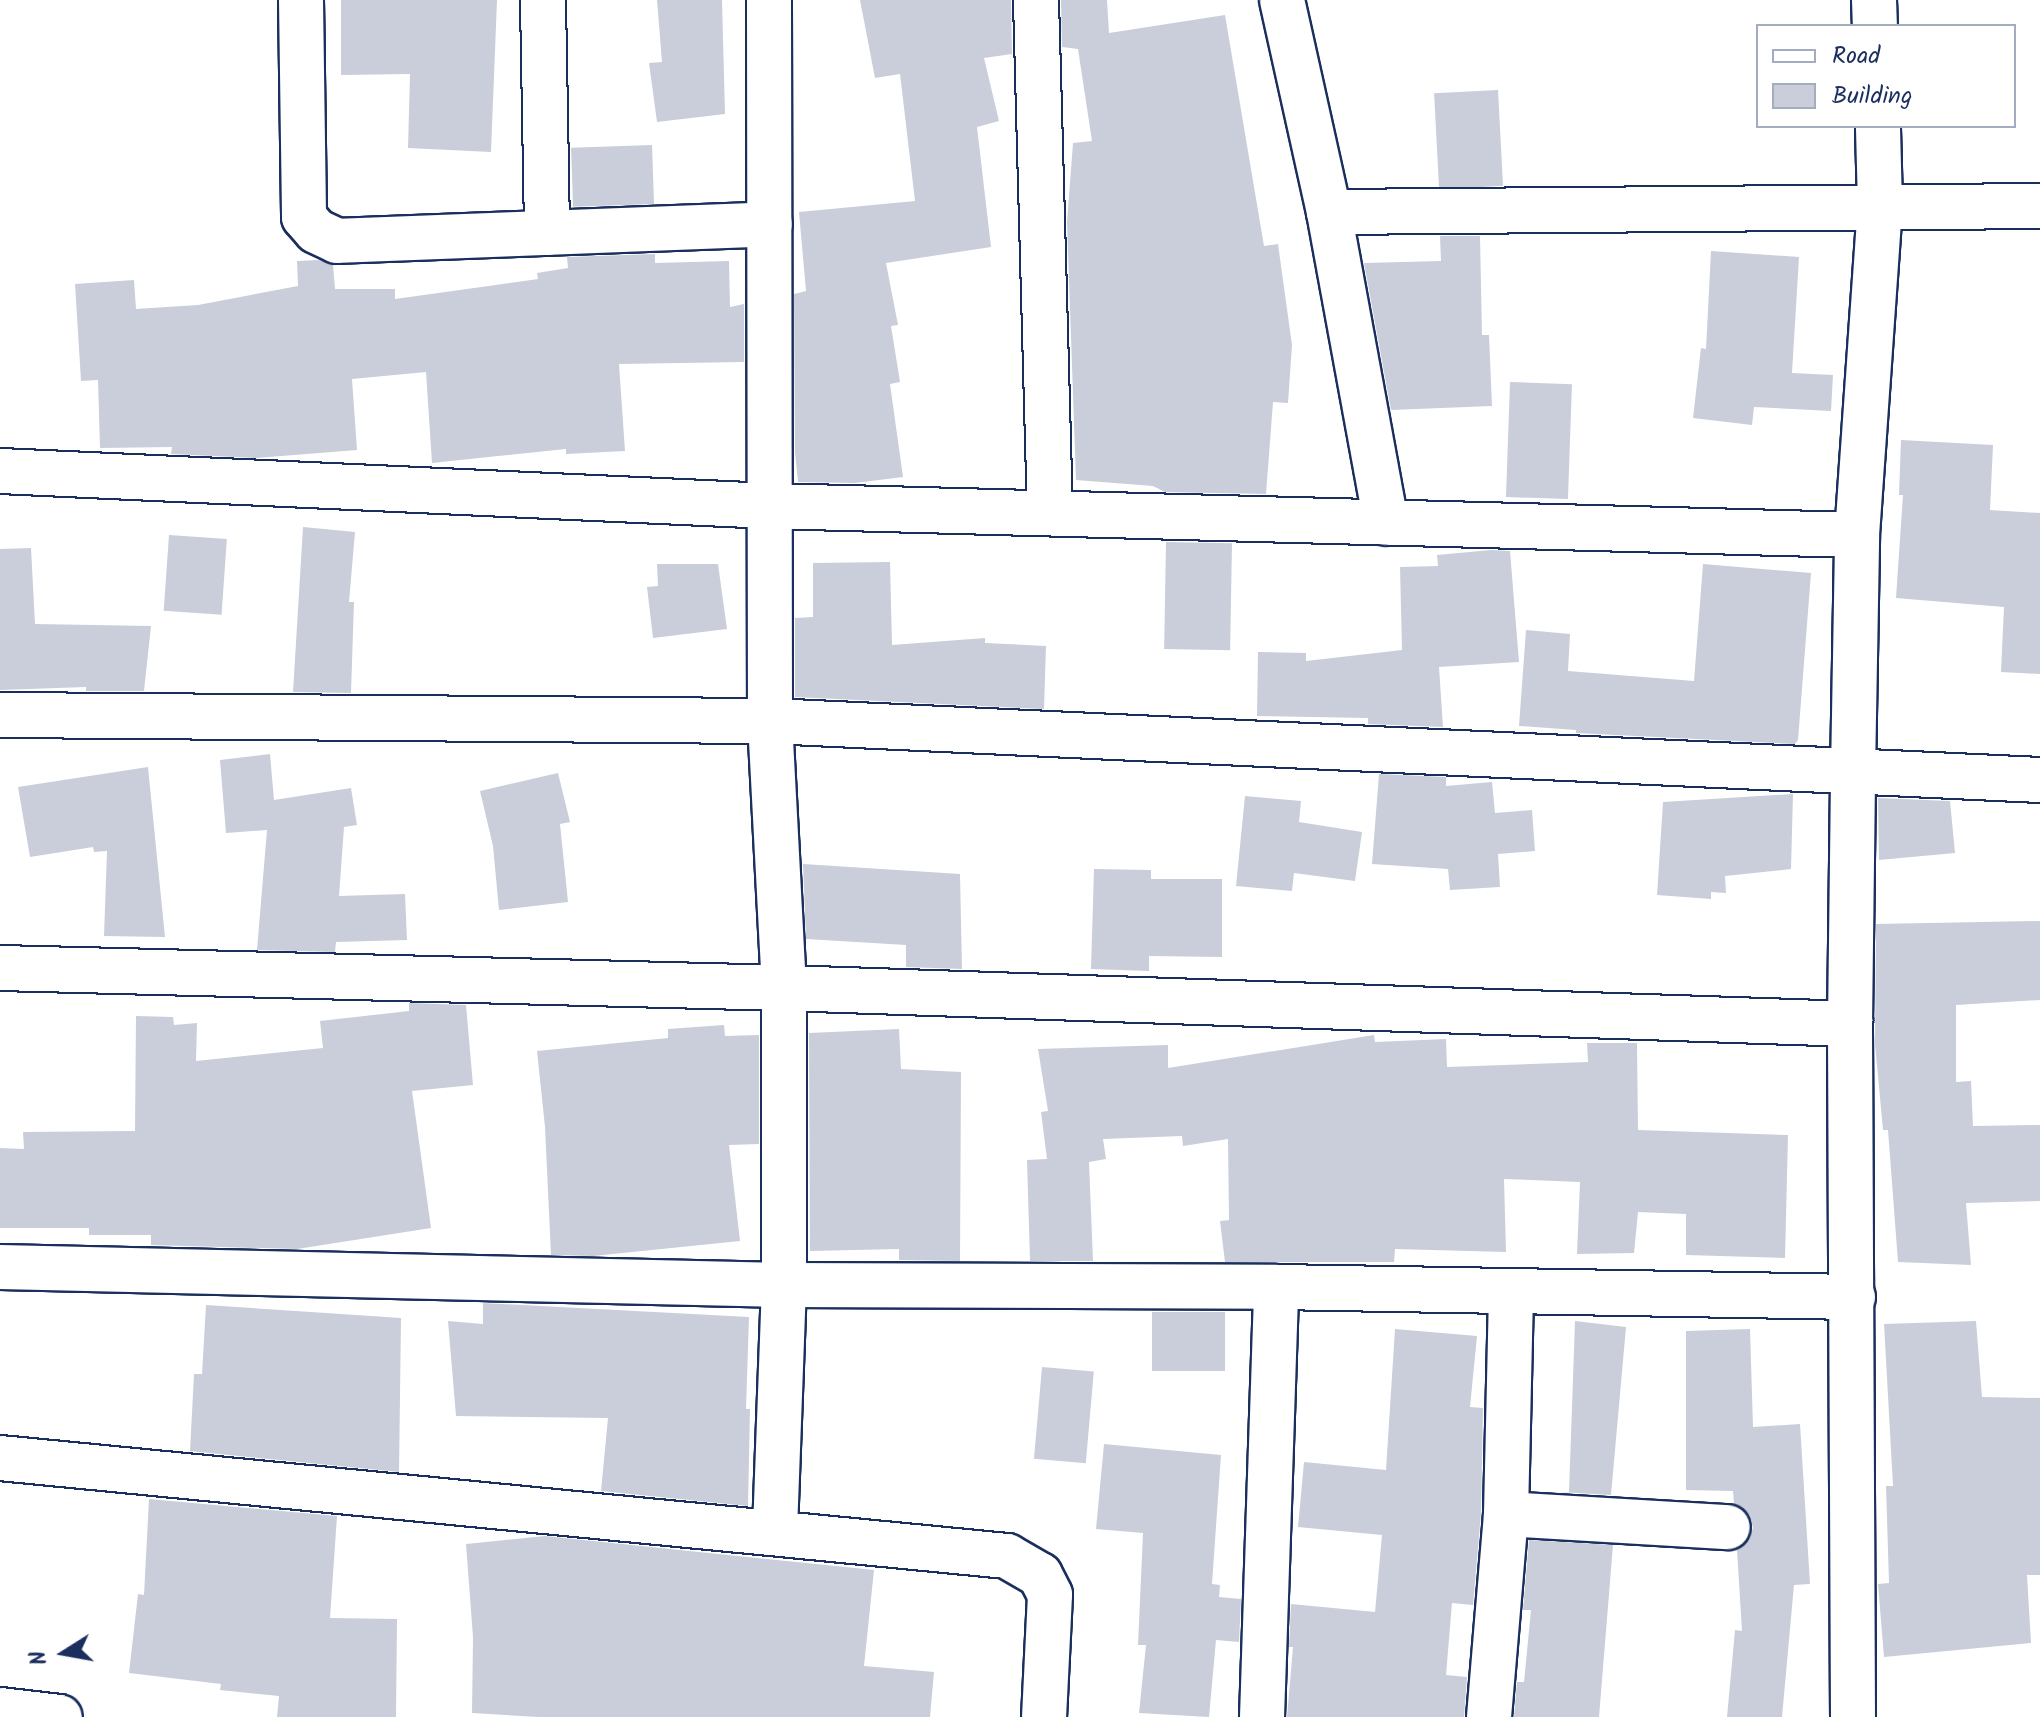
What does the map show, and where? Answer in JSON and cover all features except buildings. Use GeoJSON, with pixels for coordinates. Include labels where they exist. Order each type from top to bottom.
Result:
{"type":"FeatureCollection","features":[{"type":"Feature","properties":{"kind":"street"},"geometry":{"type":"LineString","coordinates":[[301,0],[304,217],[316,231],[337,241],[770,224]]}},
{"type":"Feature","properties":{"kind":"street"},"geometry":{"type":"LineString","coordinates":[[543,0],[547,233]]}},
{"type":"Feature","properties":{"kind":"street"},"geometry":{"type":"LineString","coordinates":[[769,0],[770,721],[784,988],[784,1285],[775,1533]]}},
{"type":"Feature","properties":{"kind":"street"},"geometry":{"type":"LineString","coordinates":[[1036,0],[1050,513]]}},
{"type":"Feature","properties":{"kind":"street"},"geometry":{"type":"LineString","coordinates":[[1282,0],[1329,212],[1386,523]]}},
{"type":"Feature","properties":{"kind":"street"},"geometry":{"type":"LineString","coordinates":[[1874,0],[1875,24]]}},
{"type":"Feature","properties":{"kind":"street"},"geometry":{"type":"LineString","coordinates":[[1853,1717],[1850,1024],[1853,773],[1857,535],[1880,205],[1878,128]]}},
{"type":"Feature","properties":{"kind":"street"},"geometry":{"type":"LineString","coordinates":[[1329,212],[2040,206]]}},
{"type":"Feature","properties":{"kind":"street"},"geometry":{"type":"LineString","coordinates":[[0,471],[770,506],[1857,535]]}},
{"type":"Feature","properties":{"kind":"street"},"geometry":{"type":"LineString","coordinates":[[0,715],[770,721],[2040,780]]}},
{"type":"Feature","properties":{"kind":"street"},"geometry":{"type":"LineString","coordinates":[[0,968],[784,988],[1850,1024]]}},
{"type":"Feature","properties":{"kind":"street"},"geometry":{"type":"LineString","coordinates":[[0,1267],[784,1285],[1276,1287],[1853,1297]]}},
{"type":"Feature","properties":{"kind":"street"},"geometry":{"type":"LineString","coordinates":[[1262,1717],[1276,1287]]}},
{"type":"Feature","properties":{"kind":"street"},"geometry":{"type":"LineString","coordinates":[[1489,1717],[1506,1514],[1511,1292]]}},
{"type":"Feature","properties":{"kind":"street"},"geometry":{"type":"LineString","coordinates":[[0,1458],[1007,1556],[1040,1575],[1050,1595],[1044,1717]]}},
{"type":"Feature","properties":{"kind":"street"},"geometry":{"type":"LineString","coordinates":[[1506,1514],[1728,1527]]}},
{"type":"Feature","properties":{"kind":"street"},"geometry":{"type":"LineString","coordinates":[[0,1710],[60,1717]]}}]}
